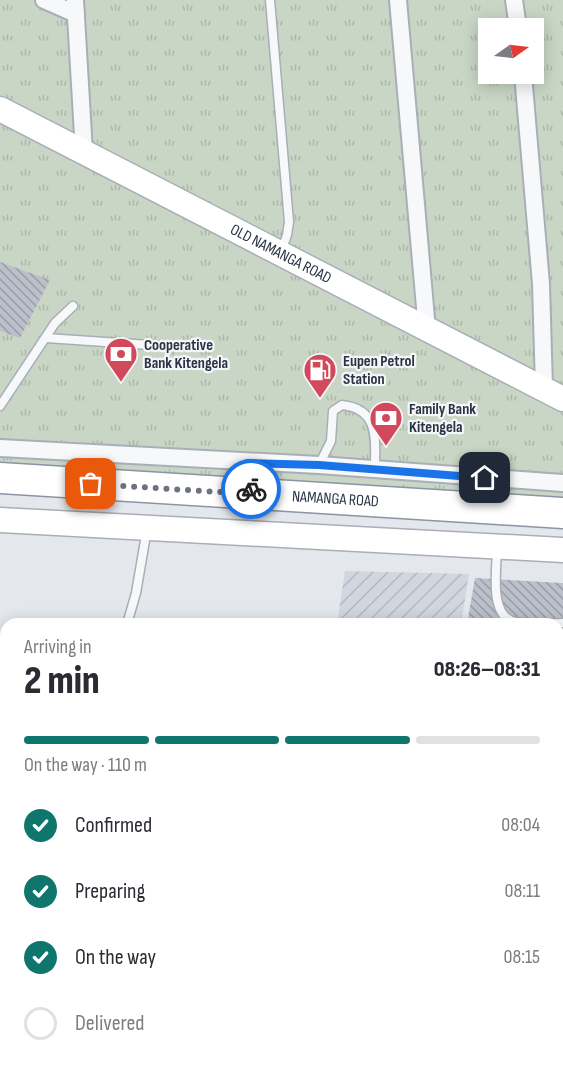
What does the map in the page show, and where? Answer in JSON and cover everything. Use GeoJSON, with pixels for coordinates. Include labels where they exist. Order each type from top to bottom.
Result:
{"type":"FeatureCollection","features":[{"type":"Feature","properties":{"kind":"highway","name":"NAMANGA ROAD"},"geometry":{"type":"LineString","coordinates":[[0,478],[563,513]]}},
{"type":"Feature","properties":{"kind":"street"},"geometry":{"type":"LineString","coordinates":[[44,0],[76,7],[84,152]]}},
{"type":"Feature","properties":{"kind":"street"},"geometry":{"type":"LineString","coordinates":[[398,0],[427,330]]}},
{"type":"Feature","properties":{"kind":"street"},"geometry":{"type":"LineString","coordinates":[[514,0],[517,18]]}},
{"type":"Feature","properties":{"kind":"street"},"geometry":{"type":"LineString","coordinates":[[524,84],[553,394]]}},
{"type":"Feature","properties":{"kind":"street","name":"OLD NAMANGA ROAD"},"geometry":{"type":"LineString","coordinates":[[0,109],[553,394]]}},
{"type":"Feature","properties":{"kind":"street"},"geometry":{"type":"LineString","coordinates":[[0,448],[319,465],[563,483]]}},
{"type":"Feature","properties":{"kind":"street"},"geometry":{"type":"LineString","coordinates":[[248,463],[251,494]]}},
{"type":"Feature","properties":{"kind":"street"},"geometry":{"type":"LineString","coordinates":[[0,520],[563,550]]}},
{"type":"Feature","properties":{"kind":"lane"},"geometry":{"type":"LineString","coordinates":[[270,0],[289,222],[288,235],[280,254]]}},
{"type":"Feature","properties":{"kind":"lane"},"geometry":{"type":"LineString","coordinates":[[0,406],[55,323],[73,306]]}},
{"type":"Feature","properties":{"kind":"lane"},"geometry":{"type":"LineString","coordinates":[[45,338],[196,346]]}},
{"type":"Feature","properties":{"kind":"lane"},"geometry":{"type":"LineString","coordinates":[[319,465],[331,441],[333,411],[342,405],[356,407],[370,420],[375,437],[375,470]]}},
{"type":"Feature","properties":{"kind":"lane"},"geometry":{"type":"LineString","coordinates":[[129,618],[136,593],[147,529]]}},
{"type":"Feature","properties":{"kind":"lane"},"geometry":{"type":"LineString","coordinates":[[497,547],[497,604],[501,614],[508,618]]}},
{"type":"Feature","properties":{"kind":"shaded area"},"geometry":{"type":"Polygon","coordinates":[[[345,571],[469,574],[462,618],[338,618],[345,571]]]}},
{"type":"Feature","properties":{"kind":"green space"},"geometry":{"type":"Polygon","coordinates":[[[0,0],[563,0],[563,512],[0,478],[0,0]]]}},
{"type":"Feature","properties":{"kind":"building"},"geometry":{"type":"Polygon","coordinates":[[[0,262],[50,280],[20,338],[0,331],[0,262]]]}},
{"type":"Feature","properties":{"kind":"building"},"geometry":{"type":"Polygon","coordinates":[[[475,578],[563,583],[563,618],[468,618],[475,578]]]}},
{"type":"Feature","properties":{"kind":"way so far"},"geometry":{"type":"LineString","coordinates":[[91,484],[251,494],[251,489]]}},
{"type":"Feature","properties":{"kind":"place","name":"Cooperative Bank Kitengela"},"geometry":{"type":"Point","coordinates":[121,383]}},
{"type":"Feature","properties":{"kind":"place","name":"Eupen Petrol Station"},"geometry":{"type":"Point","coordinates":[320,399]}},
{"type":"Feature","properties":{"kind":"place","name":"Family Bank Kitengela"},"geometry":{"type":"Point","coordinates":[386,447]}},
{"type":"Feature","properties":{"kind":"route"},"geometry":{"type":"LineString","coordinates":[[251,489],[248,463],[319,465],[485,478]]}}]}
